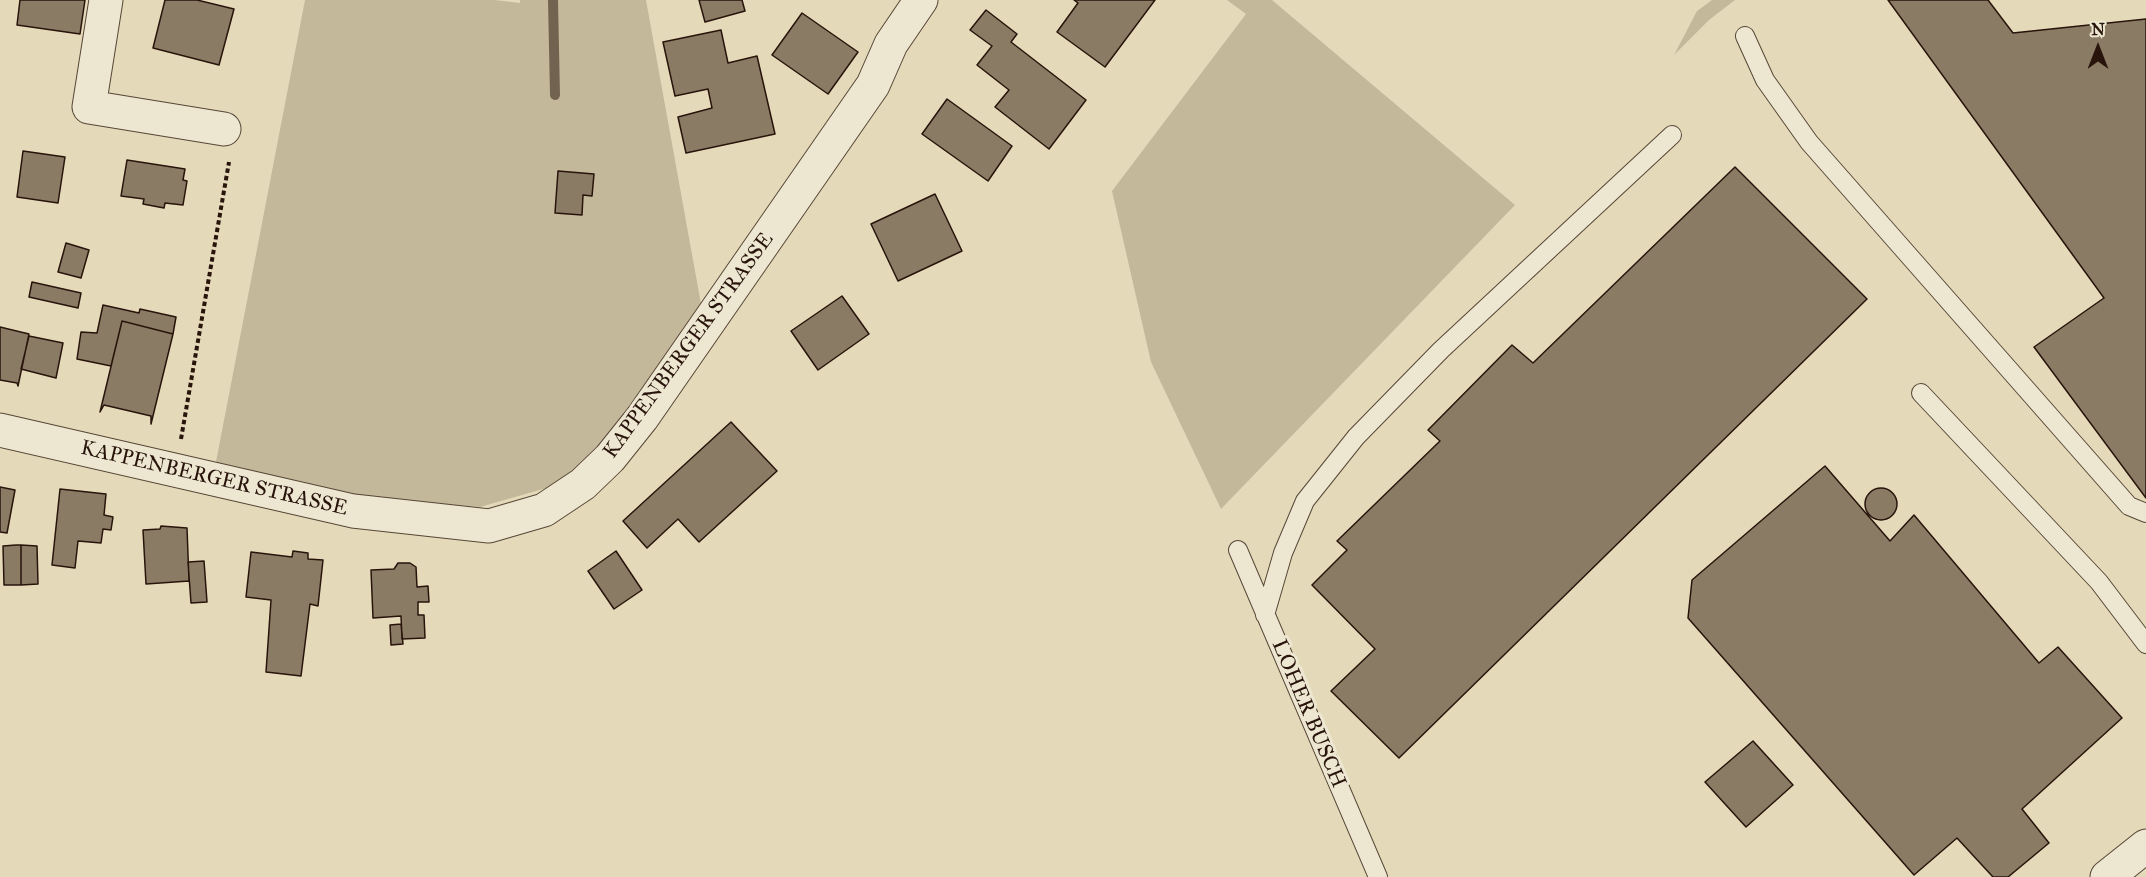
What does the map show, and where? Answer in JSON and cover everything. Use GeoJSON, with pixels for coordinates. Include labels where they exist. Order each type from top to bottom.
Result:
{"type":"FeatureCollection","features":[{"type":"Feature","properties":{"kind":"street"},"geometry":{"type":"LineString","coordinates":[[106,0],[88,107],[224,129]]}},
{"type":"Feature","properties":{"kind":"street","name":"KAPPENBERGER STRASSE"},"geometry":{"type":"LineString","coordinates":[[0,430],[353,512],[489,526],[544,510],[583,484],[610,458],[642,418],[873,85],[891,44],[921,0]]}},
{"type":"Feature","properties":{"kind":"street"},"geometry":{"type":"LineString","coordinates":[[2107,877],[2146,846]]}},
{"type":"Feature","properties":{"kind":"lane"},"geometry":{"type":"LineString","coordinates":[[1745,36],[1765,80],[1809,142],[2129,506],[2146,513]]}},
{"type":"Feature","properties":{"kind":"lane"},"geometry":{"type":"LineString","coordinates":[[1265,615],[1283,553],[1305,501],[1356,437],[1441,350],[1672,135]]}},
{"type":"Feature","properties":{"kind":"lane"},"geometry":{"type":"LineString","coordinates":[[1922,393],[2099,582],[2146,644]]}},
{"type":"Feature","properties":{"kind":"lane","name":"LOHER BUSCH"},"geometry":{"type":"LineString","coordinates":[[1238,550],[1378,877]]}},
{"type":"Feature","properties":{"kind":"path"},"geometry":{"type":"LineString","coordinates":[[175,472],[232,145],[224,129]]}},
{"type":"Feature","properties":{"kind":"shaded area"},"geometry":{"type":"Polygon","coordinates":[[[305,0],[495,0],[520,3],[520,0],[646,0],[703,315],[578,479],[480,507],[353,497],[215,467],[305,0]]]}},
{"type":"Feature","properties":{"kind":"shaded area"},"geometry":{"type":"Polygon","coordinates":[[[1227,0],[1272,0],[1515,205],[1221,509],[1151,362],[1112,191],[1246,14],[1227,0]]]}},
{"type":"Feature","properties":{"kind":"shaded area"},"geometry":{"type":"Polygon","coordinates":[[[1712,0],[1735,0],[1709,20],[1674,55],[1697,11],[1712,0]]]}},
{"type":"Feature","properties":{"kind":"building"},"geometry":{"type":"Polygon","coordinates":[[[20,0],[85,0],[80,34],[17,25],[20,0]]]}},
{"type":"Feature","properties":{"kind":"building"},"geometry":{"type":"Polygon","coordinates":[[[165,0],[197,0],[234,9],[219,65],[153,48],[165,0]]]}},
{"type":"Feature","properties":{"kind":"building"},"geometry":{"type":"Polygon","coordinates":[[[699,0],[742,0],[745,11],[705,22],[699,0]]]}},
{"type":"Feature","properties":{"kind":"building"},"geometry":{"type":"Polygon","coordinates":[[[1074,0],[1155,0],[1105,67],[1057,32],[1078,3],[1074,0]]]}},
{"type":"Feature","properties":{"kind":"building"},"geometry":{"type":"Polygon","coordinates":[[[1888,0],[1988,0],[2013,33],[2146,19],[2146,498],[2034,347],[2104,298],[1888,0]]]}},
{"type":"Feature","properties":{"kind":"building"},"geometry":{"type":"Polygon","coordinates":[[[986,10],[1017,34],[1011,42],[1086,100],[1049,149],[995,107],[1009,90],[977,65],[992,46],[970,30],[986,10]]]}},
{"type":"Feature","properties":{"kind":"building"},"geometry":{"type":"Polygon","coordinates":[[[802,13],[858,52],[828,94],[772,55],[802,13]]]}},
{"type":"Feature","properties":{"kind":"building"},"geometry":{"type":"Polygon","coordinates":[[[721,30],[728,63],[757,56],[775,134],[686,153],[678,117],[712,108],[708,89],[675,96],[663,42],[721,30]]]}},
{"type":"Feature","properties":{"kind":"building"},"geometry":{"type":"Polygon","coordinates":[[[947,99],[1012,146],[988,181],[922,134],[947,99]]]}},
{"type":"Feature","properties":{"kind":"building"},"geometry":{"type":"Polygon","coordinates":[[[23,151],[65,157],[58,203],[17,197],[23,151]]]}},
{"type":"Feature","properties":{"kind":"building"},"geometry":{"type":"Polygon","coordinates":[[[127,160],[185,169],[183,180],[187,181],[183,205],[165,203],[164,208],[143,204],[144,199],[121,196],[127,160]]]}},
{"type":"Feature","properties":{"kind":"building"},"geometry":{"type":"Polygon","coordinates":[[[1735,167],[1867,299],[1399,758],[1331,691],[1375,649],[1312,585],[1347,550],[1337,541],[1440,441],[1428,430],[1512,345],[1533,363],[1735,167]]]}},
{"type":"Feature","properties":{"kind":"building"},"geometry":{"type":"Polygon","coordinates":[[[558,171],[594,174],[592,196],[583,195],[582,215],[555,213],[558,171]]]}},
{"type":"Feature","properties":{"kind":"building"},"geometry":{"type":"Polygon","coordinates":[[[935,194],[962,251],[898,281],[871,224],[935,194]]]}},
{"type":"Feature","properties":{"kind":"building"},"geometry":{"type":"Polygon","coordinates":[[[66,243],[89,250],[81,278],[58,272],[66,243]]]}},
{"type":"Feature","properties":{"kind":"building"},"geometry":{"type":"Polygon","coordinates":[[[32,282],[81,293],[78,308],[29,297],[32,282]]]}},
{"type":"Feature","properties":{"kind":"building"},"geometry":{"type":"Polygon","coordinates":[[[842,296],[869,334],[818,370],[791,331],[842,296]]]}},
{"type":"Feature","properties":{"kind":"building"},"geometry":{"type":"Polygon","coordinates":[[[103,305],[139,313],[140,309],[176,317],[173,334],[122,321],[111,366],[77,359],[81,332],[97,333],[103,305]]]}},
{"type":"Feature","properties":{"kind":"building"},"geometry":{"type":"Polygon","coordinates":[[[122,321],[173,334],[151,424],[151,416],[104,405],[100,412],[122,321]]]}},
{"type":"Feature","properties":{"kind":"building"},"geometry":{"type":"Polygon","coordinates":[[[0,327],[29,334],[18,386],[17,383],[0,380],[0,327]]]}},
{"type":"Feature","properties":{"kind":"building"},"geometry":{"type":"Polygon","coordinates":[[[29,336],[63,343],[56,378],[21,369],[29,336]]]}},
{"type":"Feature","properties":{"kind":"building"},"geometry":{"type":"Polygon","coordinates":[[[731,422],[777,471],[699,542],[678,519],[647,548],[623,521],[731,422]]]}},
{"type":"Feature","properties":{"kind":"building"},"geometry":{"type":"Polygon","coordinates":[[[1825,466],[1890,541],[1914,515],[2039,663],[2058,647],[2122,718],[2022,809],[2049,843],[2008,877],[1993,877],[1957,838],[1914,875],[1688,618],[1692,580],[1825,466]]]}},
{"type":"Feature","properties":{"kind":"building"},"geometry":{"type":"Polygon","coordinates":[[[0,487],[15,490],[7,533],[0,532],[0,487]]]}},
{"type":"Feature","properties":{"kind":"building"},"geometry":{"type":"Polygon","coordinates":[[[1881,488],[1893,492],[1897,504],[1893,516],[1881,520],[1869,516],[1865,504],[1869,492],[1881,488]]]}},
{"type":"Feature","properties":{"kind":"building"},"geometry":{"type":"Polygon","coordinates":[[[60,489],[106,494],[104,515],[113,517],[111,530],[103,529],[101,543],[78,541],[75,568],[52,565],[60,489]]]}},
{"type":"Feature","properties":{"kind":"building"},"geometry":{"type":"Polygon","coordinates":[[[161,526],[187,528],[189,581],[146,584],[143,530],[160,529],[161,526]]]}},
{"type":"Feature","properties":{"kind":"building"},"geometry":{"type":"Polygon","coordinates":[[[21,545],[21,585],[4,585],[3,546],[21,545]]]}},
{"type":"Feature","properties":{"kind":"building"},"geometry":{"type":"Polygon","coordinates":[[[21,545],[37,546],[38,584],[21,585],[21,545]]]}},
{"type":"Feature","properties":{"kind":"building"},"geometry":{"type":"Polygon","coordinates":[[[293,551],[308,553],[308,559],[323,560],[318,606],[310,604],[301,676],[266,672],[271,600],[246,597],[251,552],[292,557],[293,551]]]}},
{"type":"Feature","properties":{"kind":"building"},"geometry":{"type":"Polygon","coordinates":[[[616,551],[642,590],[614,609],[588,571],[616,551]]]}},
{"type":"Feature","properties":{"kind":"building"},"geometry":{"type":"Polygon","coordinates":[[[204,561],[207,602],[191,603],[188,562],[204,561]]]}},
{"type":"Feature","properties":{"kind":"building"},"geometry":{"type":"Polygon","coordinates":[[[398,563],[410,563],[416,567],[417,587],[428,586],[429,602],[418,602],[418,615],[424,615],[425,638],[402,639],[401,616],[373,618],[371,570],[394,569],[398,563]]]}},
{"type":"Feature","properties":{"kind":"building"},"geometry":{"type":"Polygon","coordinates":[[[401,624],[403,644],[391,645],[390,625],[401,624]]]}},
{"type":"Feature","properties":{"kind":"building"},"geometry":{"type":"Polygon","coordinates":[[[1753,741],[1793,785],[1746,827],[1705,782],[1753,741]]]}},
{"type":"Feature","properties":{"kind":"waterway"},"geometry":{"type":"LineString","coordinates":[[553,0],[555,95]]}}]}
